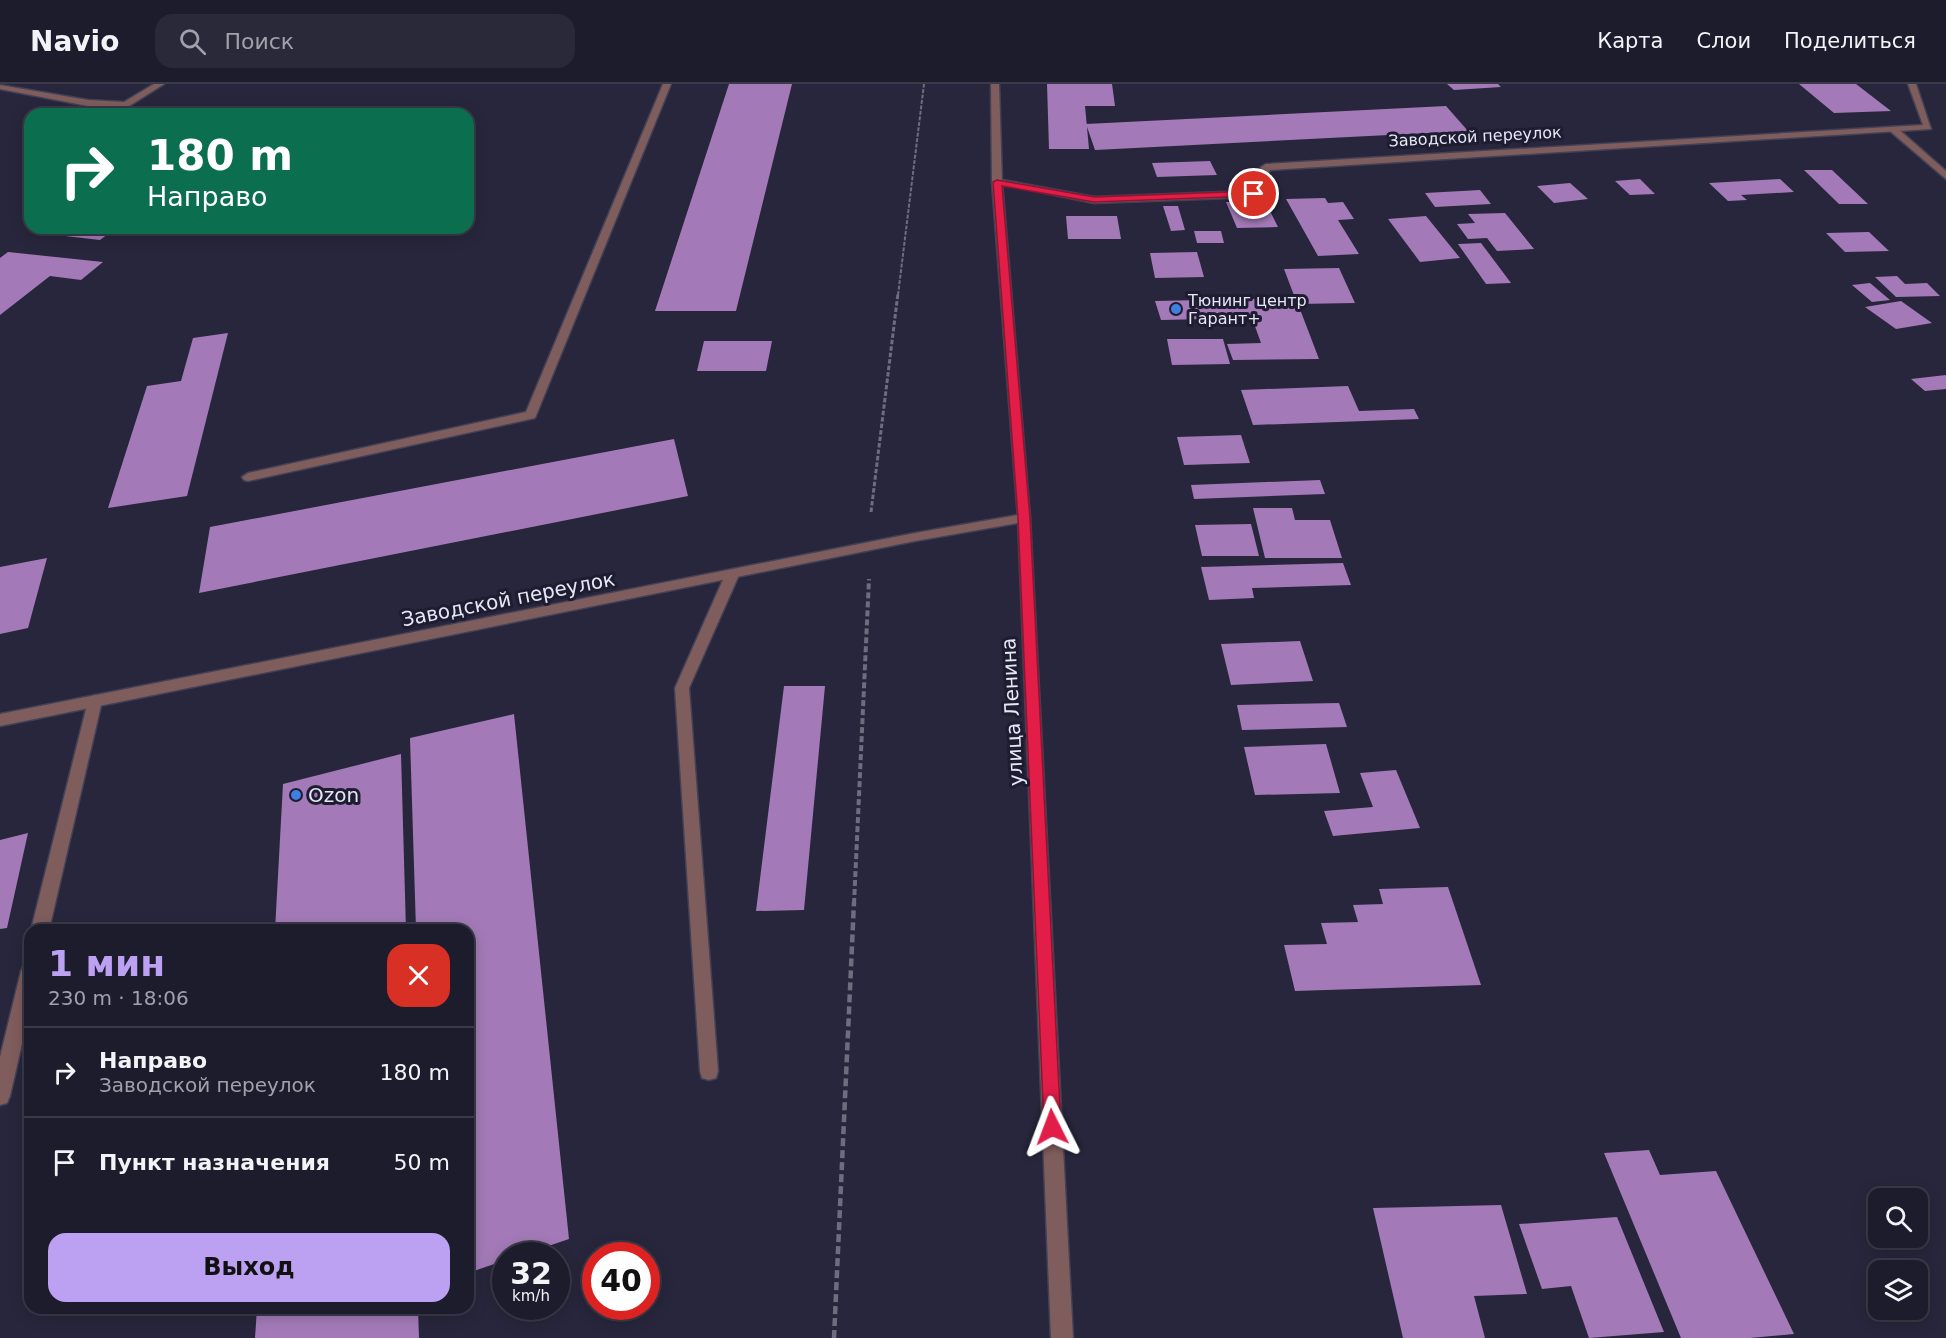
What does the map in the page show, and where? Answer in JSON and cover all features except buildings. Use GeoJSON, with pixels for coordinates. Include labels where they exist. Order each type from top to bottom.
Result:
{"type":"FeatureCollection","features":[{"type":"Feature","properties":{"kind":"street"},"geometry":{"type":"LineString","coordinates":[[0,87],[88,103],[126,105],[160,84]]}},
{"type":"Feature","properties":{"kind":"street"},"geometry":{"type":"LineString","coordinates":[[248,477],[531,415],[667,84]]}},
{"type":"Feature","properties":{"kind":"street","name":"улица Ленина"},"geometry":{"type":"LineString","coordinates":[[995,84],[997,182],[1024,518],[1062,1338]]}},
{"type":"Feature","properties":{"kind":"street","name":"Заводской переулок"},"geometry":{"type":"LineString","coordinates":[[997,182],[1094,200],[1254,194],[1266,167],[1928,127],[1912,84]]}},
{"type":"Feature","properties":{"kind":"street"},"geometry":{"type":"LineString","coordinates":[[1893,129],[1946,176]]}},
{"type":"Feature","properties":{"kind":"street","name":"Заводской переулок"},"geometry":{"type":"LineString","coordinates":[[0,720],[870,546],[1024,518]]}},
{"type":"Feature","properties":{"kind":"street"},"geometry":{"type":"LineString","coordinates":[[709,1071],[682,688],[732,575]]}},
{"type":"Feature","properties":{"kind":"street"},"geometry":{"type":"LineString","coordinates":[[41,924],[95,701]]}},
{"type":"Feature","properties":{"kind":"street"},"geometry":{"type":"LineString","coordinates":[[0,1096],[24,996]]}},
{"type":"Feature","properties":{"kind":"path"},"geometry":{"type":"LineString","coordinates":[[834,1338],[871,504],[924,84]]}},
{"type":"Feature","properties":{"kind":"place","name":"Тюнинг центр Гарант+"},"geometry":{"type":"Point","coordinates":[1176,309]}},
{"type":"Feature","properties":{"kind":"place","name":"Ozon"},"geometry":{"type":"Point","coordinates":[296,795]}},
{"type":"Feature","properties":{"kind":"route"},"geometry":{"type":"LineString","coordinates":[[1052,1127],[1024,518],[997,182],[1094,200],[1254,194]]}}]}
